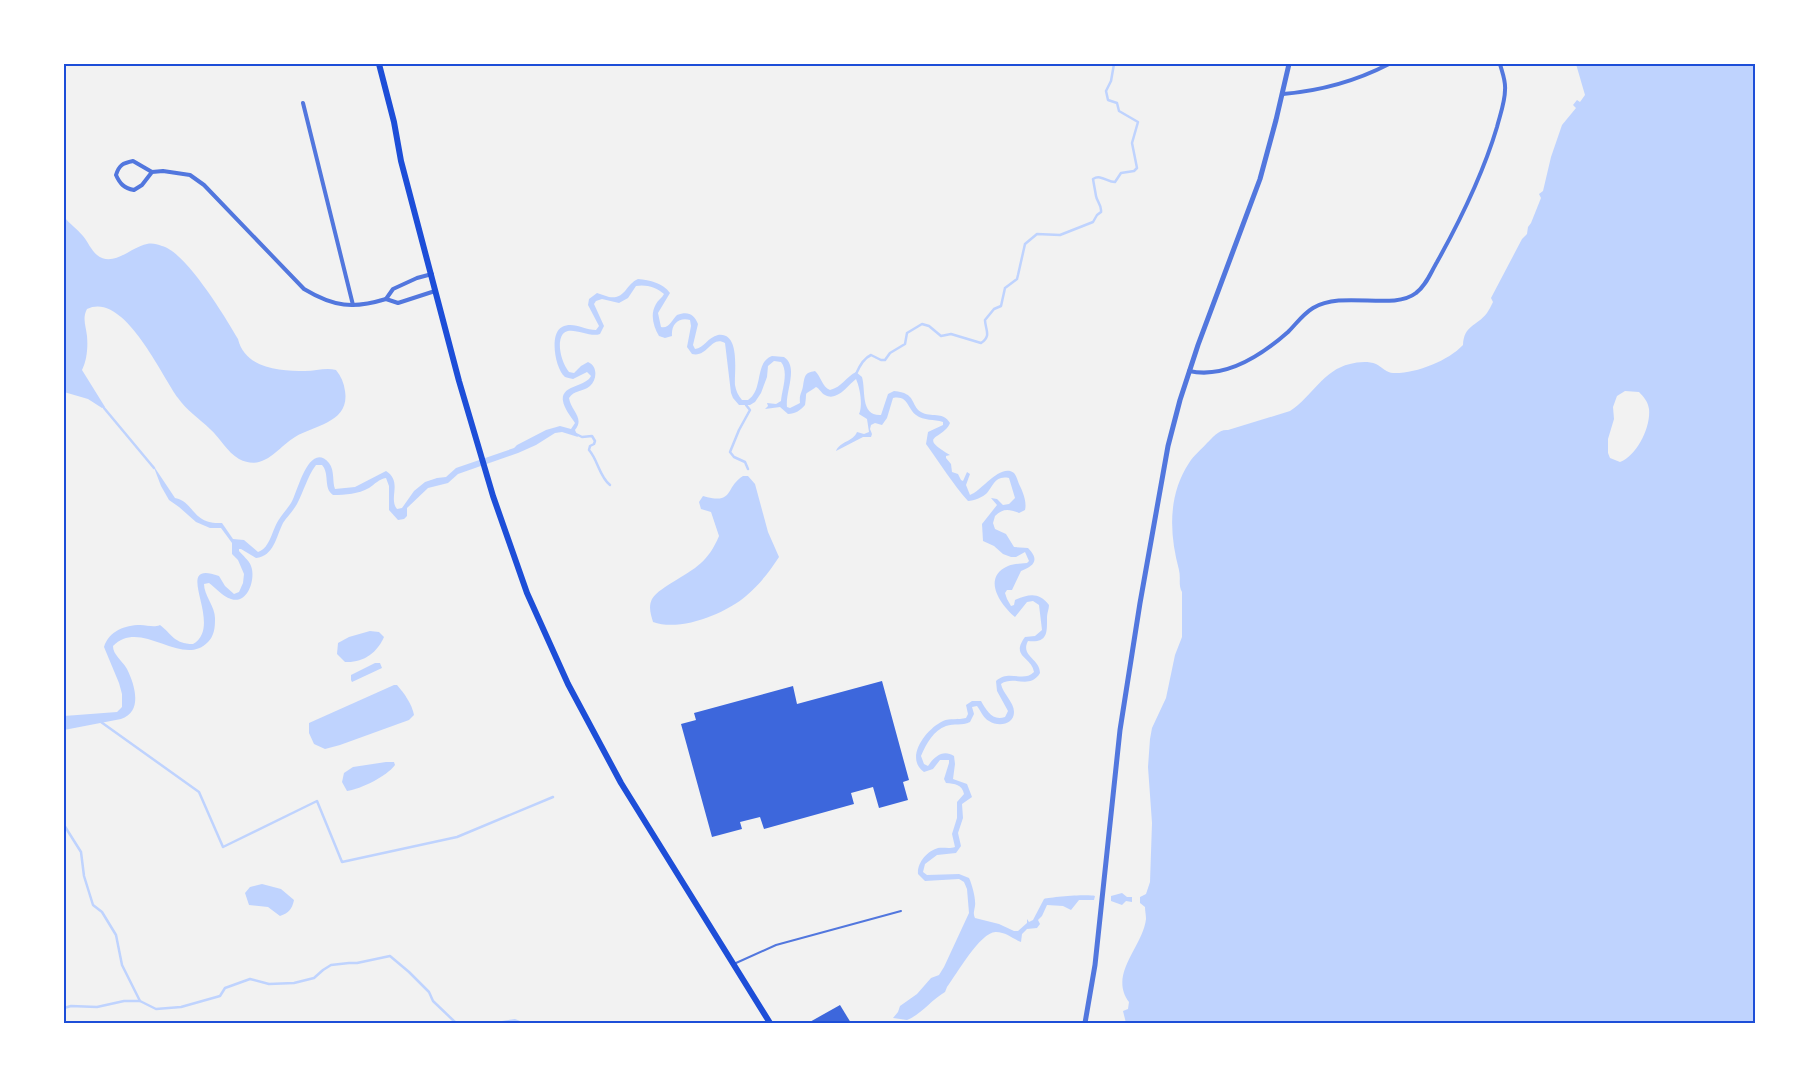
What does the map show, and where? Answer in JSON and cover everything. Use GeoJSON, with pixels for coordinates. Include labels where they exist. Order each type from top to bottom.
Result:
{"type":"FeatureCollection","features":[{"type":"Feature","properties":{"kind":"highway"},"geometry":{"type":"LineString","coordinates":[[379,64],[394,122],[401,161],[471,422],[493,496],[531,602],[565,678],[621,784],[770,1023]]}},
{"type":"Feature","properties":{"kind":"street"},"geometry":{"type":"LineString","coordinates":[[1085,1023],[1095,964],[1120,730],[1137,618],[1168,446],[1189,370],[1254,195],[1282,94],[1288,64]]}},
{"type":"Feature","properties":{"kind":"street"},"geometry":{"type":"LineString","coordinates":[[1282,94],[1326,88],[1389,64]]}},
{"type":"Feature","properties":{"kind":"street"},"geometry":{"type":"LineString","coordinates":[[1189,370],[1198,373],[1209,372],[1252,359],[1269,348],[1311,310],[1325,302],[1403,299],[1416,294],[1425,282],[1455,229],[1489,151],[1504,103],[1506,88],[1500,64]]}},
{"type":"Feature","properties":{"kind":"street"},"geometry":{"type":"LineString","coordinates":[[303,103],[354,306]]}},
{"type":"Feature","properties":{"kind":"street"},"geometry":{"type":"LineString","coordinates":[[152,172],[142,185],[134,190],[126,188],[119,182],[116,175],[118,167],[133,161],[152,172],[190,175],[204,185],[304,289],[322,300],[354,306],[386,299],[398,303],[436,291]]}},
{"type":"Feature","properties":{"kind":"street"},"geometry":{"type":"LineString","coordinates":[[386,299],[393,289],[432,274]]}},
{"type":"Feature","properties":{"kind":"lane"},"geometry":{"type":"LineString","coordinates":[[734,964],[776,945],[901,911]]}},
{"type":"Feature","properties":{"kind":"water"},"geometry":{"type":"Polygon","coordinates":[[[1576,64],[1755,64],[1755,1023],[1126,1023],[1123,1011],[1128,1009],[1129,1002],[1124,992],[1122,981],[1128,960],[1144,929],[1146,919],[1145,907],[1140,903],[1140,897],[1146,894],[1150,882],[1152,823],[1148,767],[1150,739],[1152,728],[1166,698],[1175,655],[1182,637],[1182,592],[1173,542],[1172,515],[1177,488],[1182,475],[1193,457],[1219,432],[1290,411],[1305,399],[1325,378],[1341,367],[1353,363],[1366,362],[1376,364],[1391,373],[1402,373],[1431,365],[1457,351],[1463,345],[1468,330],[1483,318],[1488,311],[1493,302],[1491,298],[1522,239],[1527,234],[1528,227],[1541,198],[1539,194],[1543,191],[1551,157],[1562,125],[1576,108],[1573,105],[1577,100],[1580,102],[1585,95],[1576,64]],[[1625,391],[1617,396],[1613,407],[1614,419],[1608,439],[1608,453],[1610,458],[1620,462],[1632,454],[1642,440],[1648,424],[1648,406],[1646,400],[1639,392],[1625,391]]]}},
{"type":"Feature","properties":{"kind":"water"},"geometry":{"type":"Polygon","coordinates":[[[64,217],[83,236],[95,253],[103,258],[116,258],[149,244],[158,245],[171,251],[182,260],[204,286],[248,357],[275,369],[296,371],[336,370],[342,380],[345,391],[345,401],[342,410],[330,421],[295,437],[263,461],[256,463],[239,459],[181,402],[140,338],[128,323],[114,312],[101,307],[87,309],[86,312],[87,349],[82,370],[105,407],[102,408],[88,399],[64,392],[64,217]]]}},
{"type":"Feature","properties":{"kind":"water"},"geometry":{"type":"Polygon","coordinates":[[[638,279],[656,283],[670,293],[658,313],[661,327],[668,325],[677,315],[687,313],[695,318],[698,324],[693,345],[695,349],[718,335],[725,336],[730,340],[735,354],[735,385],[737,393],[742,400],[748,400],[753,395],[763,364],[766,359],[772,356],[784,357],[791,367],[787,401],[787,407],[790,408],[800,403],[800,396],[807,374],[815,371],[827,389],[830,390],[838,387],[856,372],[862,377],[867,407],[874,414],[881,415],[888,394],[894,391],[901,392],[910,397],[921,412],[947,419],[950,423],[947,428],[933,441],[940,449],[950,455],[946,456],[946,458],[951,464],[952,472],[958,474],[963,481],[967,472],[970,474],[966,485],[970,495],[997,475],[1009,471],[1015,474],[1023,494],[1025,510],[1019,513],[1003,510],[995,516],[993,523],[995,529],[1006,534],[1014,547],[1028,548],[1034,556],[1032,565],[1021,571],[1012,590],[1007,590],[1005,593],[1011,606],[1014,605],[1015,600],[1034,595],[1049,605],[1045,636],[1043,639],[1028,641],[1026,646],[1028,654],[1037,664],[1040,673],[1032,681],[1011,681],[1001,684],[1014,708],[1011,720],[1005,724],[997,724],[987,720],[977,706],[972,707],[974,714],[970,722],[942,728],[928,742],[921,756],[924,764],[928,766],[936,757],[946,753],[954,756],[953,779],[967,784],[972,797],[962,804],[963,818],[958,833],[961,846],[956,853],[937,855],[925,864],[923,872],[927,875],[959,874],[969,878],[974,896],[975,918],[999,924],[1014,931],[1018,931],[1027,923],[1027,919],[1029,922],[1033,920],[1044,899],[1085,895],[1095,896],[1094,900],[1079,900],[1071,910],[1063,906],[1047,905],[1038,920],[1040,924],[1037,928],[1027,929],[1022,934],[1021,942],[1003,933],[996,932],[983,938],[969,955],[945,992],[907,1020],[893,1018],[900,1006],[917,994],[931,978],[939,975],[969,913],[967,889],[964,882],[959,879],[925,881],[918,874],[921,862],[930,852],[938,848],[955,847],[952,834],[957,818],[957,802],[964,794],[960,786],[946,783],[944,779],[949,760],[940,760],[933,769],[924,772],[918,766],[917,752],[924,737],[936,725],[946,720],[966,718],[968,714],[966,705],[972,701],[981,701],[988,712],[997,718],[1005,717],[1008,711],[997,691],[996,681],[1006,676],[1025,676],[1034,672],[1020,649],[1025,637],[1035,636],[1042,630],[1039,605],[1033,601],[1027,602],[1015,617],[1004,606],[996,592],[996,577],[1000,571],[1011,565],[1027,563],[1029,561],[1025,552],[1016,557],[1011,557],[983,541],[982,524],[997,505],[991,498],[997,499],[1003,505],[1009,504],[1015,498],[1009,478],[1000,478],[987,493],[976,500],[968,501],[926,444],[928,432],[943,425],[943,422],[919,417],[902,398],[893,398],[887,418],[882,425],[875,423],[871,425],[871,437],[863,437],[836,451],[840,445],[853,438],[857,432],[864,434],[869,432],[867,419],[859,414],[861,406],[856,379],[838,395],[829,397],[816,387],[806,394],[805,405],[793,413],[788,414],[780,407],[765,409],[768,406],[767,403],[776,404],[781,401],[785,371],[781,362],[774,361],[768,366],[767,377],[761,393],[755,402],[750,405],[739,405],[731,393],[725,343],[716,342],[702,353],[692,354],[687,347],[691,326],[690,320],[686,319],[676,322],[672,336],[665,338],[659,336],[654,324],[653,312],[664,294],[654,288],[643,285],[636,286],[628,298],[619,303],[602,299],[596,301],[594,304],[604,326],[600,334],[595,335],[571,331],[562,335],[560,342],[561,354],[569,372],[574,373],[588,362],[595,370],[594,380],[590,386],[569,398],[579,422],[575,430],[578,437],[562,432],[555,433],[536,445],[518,453],[458,474],[448,483],[428,488],[407,508],[407,516],[404,519],[398,520],[389,510],[389,486],[386,478],[361,492],[333,495],[328,489],[326,472],[322,465],[316,465],[297,504],[283,523],[271,550],[267,554],[256,558],[239,549],[250,564],[252,571],[251,583],[246,594],[237,600],[231,599],[209,583],[204,584],[215,615],[214,632],[208,642],[198,649],[186,650],[149,639],[136,637],[124,639],[113,646],[114,652],[127,669],[133,683],[135,704],[132,710],[121,719],[64,730],[64,716],[117,712],[122,707],[122,694],[119,683],[104,647],[106,641],[114,633],[129,626],[160,625],[177,640],[193,644],[202,635],[204,623],[198,576],[205,573],[219,576],[225,586],[234,594],[239,592],[243,583],[244,574],[238,560],[232,554],[232,543],[221,528],[210,528],[196,522],[169,500],[153,465],[175,498],[186,503],[199,517],[212,523],[222,523],[233,539],[244,540],[258,552],[269,542],[277,522],[292,502],[306,469],[316,458],[322,458],[329,463],[332,469],[335,489],[355,487],[386,471],[394,480],[395,505],[397,509],[402,508],[414,491],[425,482],[446,477],[456,468],[514,448],[546,430],[560,426],[571,429],[575,423],[565,407],[563,396],[569,389],[588,380],[591,376],[587,372],[573,379],[565,377],[561,373],[555,351],[558,331],[566,325],[596,330],[599,326],[588,305],[589,299],[597,293],[609,297],[619,296],[638,279]]]}},
{"type":"Feature","properties":{"kind":"water"},"geometry":{"type":"Polygon","coordinates":[[[743,476],[748,476],[755,484],[768,532],[779,557],[768,573],[746,596],[726,609],[702,620],[689,623],[676,625],[653,622],[650,608],[654,596],[700,564],[715,545],[719,536],[711,512],[701,509],[699,502],[703,496],[713,498],[725,497],[733,485],[743,476]]]}},
{"type":"Feature","properties":{"kind":"water"},"geometry":{"type":"Polygon","coordinates":[[[370,631],[379,632],[384,637],[369,656],[358,661],[345,662],[337,654],[338,643],[349,637],[370,631]]]}},
{"type":"Feature","properties":{"kind":"water"},"geometry":{"type":"Polygon","coordinates":[[[375,663],[380,663],[382,668],[352,682],[351,675],[375,663]]]}},
{"type":"Feature","properties":{"kind":"water"},"geometry":{"type":"Polygon","coordinates":[[[394,685],[400,688],[411,707],[414,715],[409,720],[325,749],[314,744],[309,733],[309,723],[394,685]]]}},
{"type":"Feature","properties":{"kind":"water"},"geometry":{"type":"Polygon","coordinates":[[[394,762],[395,765],[373,781],[359,788],[347,791],[342,782],[344,773],[353,767],[394,762]]]}},
{"type":"Feature","properties":{"kind":"water"},"geometry":{"type":"Polygon","coordinates":[[[262,884],[281,889],[294,900],[286,914],[280,916],[268,907],[249,905],[245,893],[250,887],[262,884]]]}},
{"type":"Feature","properties":{"kind":"water"},"geometry":{"type":"Polygon","coordinates":[[[1122,893],[1127,897],[1132,897],[1132,902],[1126,901],[1122,905],[1111,901],[1111,896],[1122,893]]]}},
{"type":"Feature","properties":{"kind":"water"},"geometry":{"type":"Polygon","coordinates":[[[515,1019],[525,1023],[489,1023],[515,1019]]]}},
{"type":"Feature","properties":{"kind":"building"},"geometry":{"type":"Polygon","coordinates":[[[882,681],[909,780],[903,782],[908,800],[879,808],[873,787],[851,793],[854,804],[764,829],[760,817],[740,822],[742,829],[712,837],[681,724],[696,720],[694,713],[793,686],[797,704],[882,681]]]}},
{"type":"Feature","properties":{"kind":"building"},"geometry":{"type":"Polygon","coordinates":[[[840,1005],[851,1023],[808,1023],[840,1005]]]}},
{"type":"Feature","properties":{"kind":"waterway"},"geometry":{"type":"LineString","coordinates":[[856,374],[868,356],[871,355],[885,360],[890,353],[905,344],[907,333],[922,324],[929,326],[941,336],[951,334],[981,343],[987,335],[985,320],[994,309],[1001,306],[1005,288],[1017,279],[1025,244],[1037,234],[1060,235],[1093,222],[1101,212],[1093,179],[1099,177],[1115,182],[1121,173],[1134,171],[1137,168],[1132,143],[1138,122],[1119,111],[1117,103],[1108,100],[1106,91],[1111,81],[1114,64]]}},
{"type":"Feature","properties":{"kind":"waterway"},"geometry":{"type":"LineString","coordinates":[[746,405],[750,410],[730,452],[734,457],[745,462],[748,469]]}},
{"type":"Feature","properties":{"kind":"waterway"},"geometry":{"type":"LineString","coordinates":[[104,408],[154,468]]}},
{"type":"Feature","properties":{"kind":"waterway"},"geometry":{"type":"LineString","coordinates":[[576,434],[582,437],[592,436],[595,441],[589,450],[595,458],[603,477],[610,485]]}},
{"type":"Feature","properties":{"kind":"waterway"},"geometry":{"type":"LineString","coordinates":[[101,722],[199,792],[223,847],[317,801],[342,862],[457,837],[553,797]]}},
{"type":"Feature","properties":{"kind":"waterway"},"geometry":{"type":"LineString","coordinates":[[64,825],[81,852],[84,876],[93,905],[102,912],[116,935],[122,965],[140,1001]]}},
{"type":"Feature","properties":{"kind":"waterway"},"geometry":{"type":"LineString","coordinates":[[64,1008],[71,1006],[97,1007],[124,1001],[140,1001],[156,1009],[181,1007],[220,996],[225,988],[250,979],[269,984],[294,983],[314,978],[331,965],[357,963],[390,956],[429,992],[433,1001],[456,1023]]}}]}
